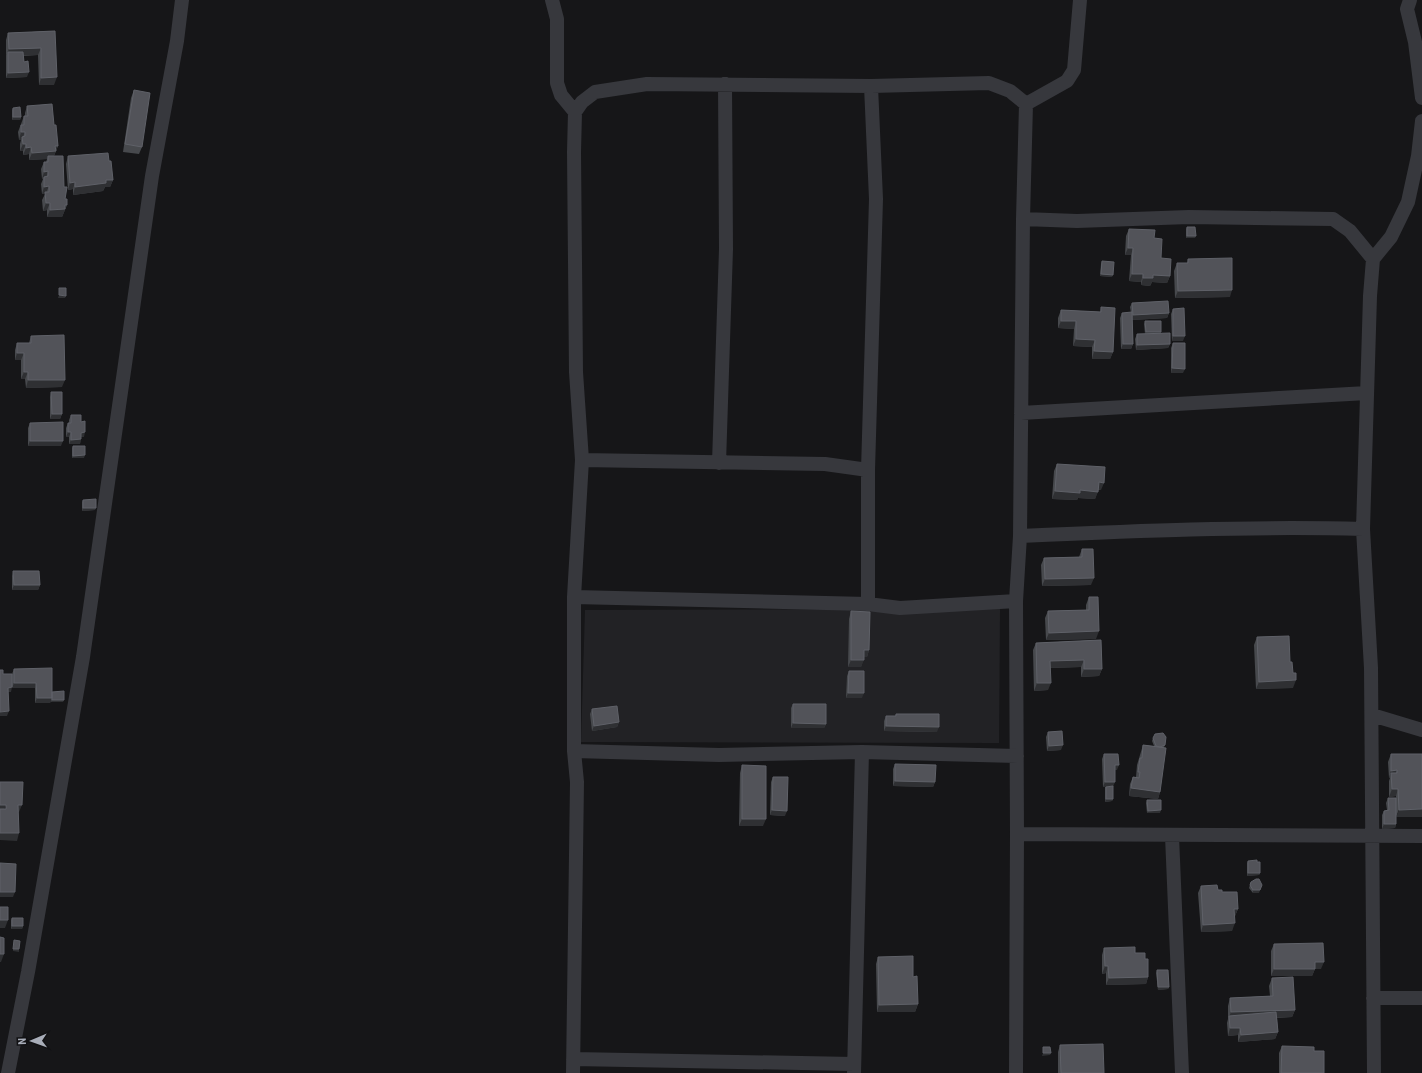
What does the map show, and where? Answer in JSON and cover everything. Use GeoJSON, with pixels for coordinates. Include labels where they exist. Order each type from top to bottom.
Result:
{"type":"FeatureCollection","features":[{"type":"Feature","properties":{"kind":"street"},"geometry":{"type":"LineString","coordinates":[[8,1073],[28,972],[83,657],[152,176],[182,0]]}},
{"type":"Feature","properties":{"kind":"street"},"geometry":{"type":"LineString","coordinates":[[552,0],[557,19],[557,82],[561,94],[575,112]]}},
{"type":"Feature","properties":{"kind":"street"},"geometry":{"type":"LineString","coordinates":[[1026,104],[1067,81],[1074,70],[1080,0]]}},
{"type":"Feature","properties":{"kind":"street"},"geometry":{"type":"LineString","coordinates":[[1410,0],[1408,9],[1415,42],[1422,98]]}},
{"type":"Feature","properties":{"kind":"street"},"geometry":{"type":"LineString","coordinates":[[573,1073],[576,782],[574,751],[574,597],[582,460],[576,372],[575,112],[582,102],[595,92],[647,84],[871,86],[989,83],[1010,91],[1026,104]]}},
{"type":"Feature","properties":{"kind":"street"},"geometry":{"type":"LineString","coordinates":[[719,463],[726,249],[725,84]]}},
{"type":"Feature","properties":{"kind":"street"},"geometry":{"type":"LineString","coordinates":[[868,604],[868,470],[876,199],[871,86]]}},
{"type":"Feature","properties":{"kind":"street"},"geometry":{"type":"LineString","coordinates":[[1016,1073],[1016,601],[1020,536],[1023,219],[1026,104]]}},
{"type":"Feature","properties":{"kind":"street"},"geometry":{"type":"LineString","coordinates":[[1374,1073],[1371,836],[1372,715],[1371,668],[1363,529],[1373,258],[1392,236],[1408,202],[1418,156],[1422,121]]}},
{"type":"Feature","properties":{"kind":"street"},"geometry":{"type":"LineString","coordinates":[[1023,219],[1077,221],[1190,217],[1333,219],[1350,231],[1373,258]]}},
{"type":"Feature","properties":{"kind":"street"},"geometry":{"type":"LineString","coordinates":[[1021,413],[1367,392]]}},
{"type":"Feature","properties":{"kind":"street"},"geometry":{"type":"LineString","coordinates":[[582,460],[825,464],[868,470]]}},
{"type":"Feature","properties":{"kind":"street"},"geometry":{"type":"LineString","coordinates":[[1020,536],[1176,530],[1307,528],[1363,529]]}},
{"type":"Feature","properties":{"kind":"street"},"geometry":{"type":"LineString","coordinates":[[574,597],[868,604],[900,608],[1016,601]]}},
{"type":"Feature","properties":{"kind":"street"},"geometry":{"type":"LineString","coordinates":[[1372,715],[1422,730]]}},
{"type":"Feature","properties":{"kind":"street"},"geometry":{"type":"LineString","coordinates":[[574,751],[719,755],[862,752],[1017,756]]}},
{"type":"Feature","properties":{"kind":"street"},"geometry":{"type":"LineString","coordinates":[[573,1059],[854,1069],[862,752]]}},
{"type":"Feature","properties":{"kind":"street"},"geometry":{"type":"LineString","coordinates":[[1017,834],[1172,836],[1422,836]]}},
{"type":"Feature","properties":{"kind":"street"},"geometry":{"type":"LineString","coordinates":[[1172,836],[1182,1073]]}},
{"type":"Feature","properties":{"kind":"street"},"geometry":{"type":"LineString","coordinates":[[1373,998],[1422,998]]}},
{"type":"Feature","properties":{"kind":"shaded area"},"geometry":{"type":"Polygon","coordinates":[[[1000,609],[999,743],[581,742],[585,610],[1000,609]]]}},
{"type":"Feature","properties":{"kind":"building"},"geometry":{"type":"Polygon","coordinates":[[[55,31],[57,77],[41,78],[41,48],[9,49],[8,33],[55,31]]]}},
{"type":"Feature","properties":{"kind":"building"},"geometry":{"type":"Polygon","coordinates":[[[8,52],[23,52],[24,62],[28,61],[29,72],[8,73],[8,52]]]}},
{"type":"Feature","properties":{"kind":"building"},"geometry":{"type":"Polygon","coordinates":[[[134,90],[150,93],[142,147],[125,144],[134,90]]]}},
{"type":"Feature","properties":{"kind":"building"},"geometry":{"type":"Polygon","coordinates":[[[52,104],[58,146],[55,146],[56,151],[32,153],[31,147],[26,148],[26,144],[23,144],[22,137],[25,136],[25,132],[21,132],[21,125],[24,125],[24,116],[28,116],[27,106],[52,104]]]}},
{"type":"Feature","properties":{"kind":"building"},"geometry":{"type":"Polygon","coordinates":[[[20,107],[21,117],[13,117],[13,108],[20,107]]]}},
{"type":"Feature","properties":{"kind":"building"},"geometry":{"type":"Polygon","coordinates":[[[108,153],[109,161],[111,161],[113,180],[106,180],[106,183],[75,187],[75,182],[70,183],[68,156],[108,153]]]}},
{"type":"Feature","properties":{"kind":"building"},"geometry":{"type":"Polygon","coordinates":[[[48,156],[63,156],[64,187],[67,187],[65,199],[67,199],[67,205],[65,205],[65,209],[50,210],[50,203],[46,203],[45,192],[49,192],[49,186],[44,187],[44,177],[48,176],[48,171],[44,172],[44,162],[48,162],[48,156]]]}},
{"type":"Feature","properties":{"kind":"building"},"geometry":{"type":"Polygon","coordinates":[[[1187,227],[1195,227],[1196,236],[1187,236],[1187,227]]]}},
{"type":"Feature","properties":{"kind":"building"},"geometry":{"type":"Polygon","coordinates":[[[1129,229],[1155,230],[1154,238],[1162,239],[1161,258],[1171,259],[1170,276],[1153,275],[1153,278],[1143,278],[1143,274],[1132,274],[1133,248],[1128,248],[1129,229]]]}},
{"type":"Feature","properties":{"kind":"building"},"geometry":{"type":"Polygon","coordinates":[[[1232,258],[1232,290],[1178,291],[1177,263],[1188,263],[1188,259],[1232,258]]]}},
{"type":"Feature","properties":{"kind":"building"},"geometry":{"type":"Polygon","coordinates":[[[1102,261],[1114,262],[1113,275],[1101,274],[1102,261]]]}},
{"type":"Feature","properties":{"kind":"building"},"geometry":{"type":"Polygon","coordinates":[[[59,288],[66,288],[66,296],[59,295],[59,288]]]}},
{"type":"Feature","properties":{"kind":"building"},"geometry":{"type":"Polygon","coordinates":[[[1168,301],[1169,313],[1133,315],[1132,303],[1168,301]]]}},
{"type":"Feature","properties":{"kind":"building"},"geometry":{"type":"Polygon","coordinates":[[[1101,307],[1115,308],[1113,352],[1094,351],[1095,340],[1076,339],[1076,321],[1061,321],[1061,310],[1101,312],[1101,307]]]}},
{"type":"Feature","properties":{"kind":"building"},"geometry":{"type":"Polygon","coordinates":[[[1184,308],[1185,336],[1173,336],[1173,309],[1184,308]]]}},
{"type":"Feature","properties":{"kind":"building"},"geometry":{"type":"Polygon","coordinates":[[[1132,312],[1133,344],[1123,344],[1122,313],[1132,312]]]}},
{"type":"Feature","properties":{"kind":"building"},"geometry":{"type":"Polygon","coordinates":[[[1145,321],[1161,321],[1161,332],[1146,332],[1145,321]]]}},
{"type":"Feature","properties":{"kind":"building"},"geometry":{"type":"Polygon","coordinates":[[[1170,333],[1170,344],[1137,345],[1137,334],[1170,333]]]}},
{"type":"Feature","properties":{"kind":"building"},"geometry":{"type":"Polygon","coordinates":[[[64,335],[65,380],[28,380],[28,372],[24,372],[24,353],[17,353],[17,343],[31,343],[31,336],[64,335]]]}},
{"type":"Feature","properties":{"kind":"building"},"geometry":{"type":"Polygon","coordinates":[[[1173,343],[1185,343],[1185,369],[1172,368],[1173,343]]]}},
{"type":"Feature","properties":{"kind":"building"},"geometry":{"type":"Polygon","coordinates":[[[51,392],[62,392],[62,414],[52,414],[51,392]]]}},
{"type":"Feature","properties":{"kind":"building"},"geometry":{"type":"Polygon","coordinates":[[[71,415],[81,415],[81,422],[85,421],[85,432],[81,433],[81,439],[71,440],[71,432],[68,432],[68,423],[71,423],[71,415]]]}},
{"type":"Feature","properties":{"kind":"building"},"geometry":{"type":"Polygon","coordinates":[[[63,422],[63,441],[30,441],[30,423],[63,422]]]}},
{"type":"Feature","properties":{"kind":"building"},"geometry":{"type":"Polygon","coordinates":[[[73,446],[85,446],[85,455],[73,456],[73,446]]]}},
{"type":"Feature","properties":{"kind":"building"},"geometry":{"type":"Polygon","coordinates":[[[1057,464],[1105,467],[1104,483],[1099,482],[1098,492],[1080,490],[1080,493],[1055,491],[1057,464]]]}},
{"type":"Feature","properties":{"kind":"building"},"geometry":{"type":"Polygon","coordinates":[[[96,499],[96,508],[83,508],[83,500],[96,499]]]}},
{"type":"Feature","properties":{"kind":"building"},"geometry":{"type":"Polygon","coordinates":[[[1082,549],[1093,549],[1094,578],[1045,579],[1044,558],[1082,557],[1082,549]]]}},
{"type":"Feature","properties":{"kind":"building"},"geometry":{"type":"Polygon","coordinates":[[[13,571],[39,571],[40,585],[14,585],[13,571]]]}},
{"type":"Feature","properties":{"kind":"building"},"geometry":{"type":"Polygon","coordinates":[[[1089,597],[1098,597],[1099,631],[1049,633],[1048,611],[1089,610],[1089,597]]]}},
{"type":"Feature","properties":{"kind":"building"},"geometry":{"type":"Polygon","coordinates":[[[851,611],[870,612],[869,650],[864,650],[864,660],[851,660],[851,611]]]}},
{"type":"Feature","properties":{"kind":"building"},"geometry":{"type":"Polygon","coordinates":[[[1289,636],[1290,662],[1292,662],[1293,673],[1296,673],[1296,680],[1259,682],[1257,637],[1289,636]]]}},
{"type":"Feature","properties":{"kind":"building"},"geometry":{"type":"Polygon","coordinates":[[[1101,640],[1102,669],[1084,669],[1084,660],[1050,661],[1051,683],[1037,683],[1036,643],[1101,640]]]}},
{"type":"Feature","properties":{"kind":"building"},"geometry":{"type":"Polygon","coordinates":[[[52,668],[52,698],[37,698],[36,683],[14,683],[14,669],[52,668]]]}},
{"type":"Feature","properties":{"kind":"building"},"geometry":{"type":"Polygon","coordinates":[[[0,670],[3,670],[3,674],[12,674],[12,687],[8,688],[9,711],[0,712],[0,670]]]}},
{"type":"Feature","properties":{"kind":"building"},"geometry":{"type":"Polygon","coordinates":[[[849,671],[864,671],[864,693],[848,693],[849,671]]]}},
{"type":"Feature","properties":{"kind":"building"},"geometry":{"type":"Polygon","coordinates":[[[64,691],[64,700],[52,700],[52,692],[64,691]]]}},
{"type":"Feature","properties":{"kind":"building"},"geometry":{"type":"Polygon","coordinates":[[[793,704],[826,704],[826,724],[793,723],[793,704]]]}},
{"type":"Feature","properties":{"kind":"building"},"geometry":{"type":"Polygon","coordinates":[[[617,706],[619,722],[594,726],[592,709],[617,706]]]}},
{"type":"Feature","properties":{"kind":"building"},"geometry":{"type":"Polygon","coordinates":[[[896,714],[939,714],[939,727],[886,726],[886,716],[896,716],[896,714]]]}},
{"type":"Feature","properties":{"kind":"building"},"geometry":{"type":"Polygon","coordinates":[[[1062,731],[1063,745],[1049,746],[1048,732],[1062,731]]]}},
{"type":"Feature","properties":{"kind":"building"},"geometry":{"type":"Polygon","coordinates":[[[1163,733],[1166,737],[1165,745],[1160,747],[1156,746],[1153,738],[1155,734],[1163,733]]]}},
{"type":"Feature","properties":{"kind":"building"},"geometry":{"type":"Polygon","coordinates":[[[1143,745],[1166,748],[1160,792],[1131,788],[1133,777],[1139,778],[1140,772],[1138,772],[1140,758],[1142,758],[1143,745]]]}},
{"type":"Feature","properties":{"kind":"building"},"geometry":{"type":"Polygon","coordinates":[[[1104,754],[1118,754],[1119,765],[1115,765],[1115,782],[1105,782],[1104,754]]]}},
{"type":"Feature","properties":{"kind":"building"},"geometry":{"type":"Polygon","coordinates":[[[1391,754],[1422,754],[1422,809],[1399,810],[1398,789],[1392,789],[1391,773],[1397,773],[1397,770],[1391,771],[1391,754]]]}},
{"type":"Feature","properties":{"kind":"building"},"geometry":{"type":"Polygon","coordinates":[[[895,764],[936,765],[935,782],[895,781],[895,764]]]}},
{"type":"Feature","properties":{"kind":"building"},"geometry":{"type":"Polygon","coordinates":[[[742,765],[766,766],[766,819],[742,819],[742,765]]]}},
{"type":"Feature","properties":{"kind":"building"},"geometry":{"type":"Polygon","coordinates":[[[773,777],[788,777],[787,811],[772,810],[773,777]]]}},
{"type":"Feature","properties":{"kind":"building"},"geometry":{"type":"Polygon","coordinates":[[[0,782],[23,782],[22,805],[18,805],[19,833],[0,833],[0,809],[6,809],[6,805],[0,805],[0,782]]]}},
{"type":"Feature","properties":{"kind":"building"},"geometry":{"type":"Polygon","coordinates":[[[1113,786],[1113,799],[1106,799],[1106,787],[1113,786]]]}},
{"type":"Feature","properties":{"kind":"building"},"geometry":{"type":"Polygon","coordinates":[[[1388,798],[1396,798],[1396,824],[1384,824],[1384,811],[1389,810],[1388,798]]]}},
{"type":"Feature","properties":{"kind":"building"},"geometry":{"type":"Polygon","coordinates":[[[1147,800],[1161,800],[1161,810],[1148,811],[1147,800]]]}},
{"type":"Feature","properties":{"kind":"building"},"geometry":{"type":"Polygon","coordinates":[[[1257,860],[1257,862],[1260,862],[1260,873],[1248,873],[1248,861],[1257,860]]]}},
{"type":"Feature","properties":{"kind":"building"},"geometry":{"type":"Polygon","coordinates":[[[0,863],[16,864],[15,892],[0,892],[0,863]]]}},
{"type":"Feature","properties":{"kind":"building"},"geometry":{"type":"Polygon","coordinates":[[[1259,879],[1262,885],[1260,890],[1253,890],[1250,885],[1251,882],[1259,879]]]}},
{"type":"Feature","properties":{"kind":"building"},"geometry":{"type":"Polygon","coordinates":[[[1217,885],[1218,890],[1222,890],[1222,892],[1237,892],[1238,909],[1234,909],[1235,923],[1203,925],[1201,886],[1217,885]]]}},
{"type":"Feature","properties":{"kind":"building"},"geometry":{"type":"Polygon","coordinates":[[[0,907],[8,907],[8,920],[0,920],[0,907]]]}},
{"type":"Feature","properties":{"kind":"building"},"geometry":{"type":"Polygon","coordinates":[[[12,918],[23,918],[23,926],[12,926],[12,918]]]}},
{"type":"Feature","properties":{"kind":"building"},"geometry":{"type":"Polygon","coordinates":[[[0,937],[4,938],[4,954],[0,954],[0,937]]]}},
{"type":"Feature","properties":{"kind":"building"},"geometry":{"type":"Polygon","coordinates":[[[14,940],[20,941],[19,949],[13,949],[14,940]]]}},
{"type":"Feature","properties":{"kind":"building"},"geometry":{"type":"Polygon","coordinates":[[[1323,943],[1324,962],[1315,962],[1315,969],[1274,969],[1274,944],[1323,943]]]}},
{"type":"Feature","properties":{"kind":"building"},"geometry":{"type":"Polygon","coordinates":[[[1135,947],[1135,953],[1145,953],[1145,959],[1148,959],[1148,977],[1109,978],[1108,966],[1105,966],[1104,948],[1135,947]]]}},
{"type":"Feature","properties":{"kind":"building"},"geometry":{"type":"Polygon","coordinates":[[[913,956],[913,977],[917,976],[918,1004],[879,1005],[878,957],[913,956]]]}},
{"type":"Feature","properties":{"kind":"building"},"geometry":{"type":"Polygon","coordinates":[[[1157,970],[1168,970],[1169,987],[1158,987],[1157,970]]]}},
{"type":"Feature","properties":{"kind":"building"},"geometry":{"type":"Polygon","coordinates":[[[1293,977],[1295,1010],[1231,1012],[1230,998],[1273,996],[1272,978],[1293,977]]]}},
{"type":"Feature","properties":{"kind":"building"},"geometry":{"type":"Polygon","coordinates":[[[1276,1012],[1278,1032],[1241,1035],[1240,1028],[1230,1028],[1229,1016],[1276,1012]]]}},
{"type":"Feature","properties":{"kind":"building"},"geometry":{"type":"Polygon","coordinates":[[[1103,1044],[1104,1073],[1061,1073],[1060,1045],[1103,1044]]]}},
{"type":"Feature","properties":{"kind":"building"},"geometry":{"type":"Polygon","coordinates":[[[1282,1046],[1314,1047],[1314,1051],[1324,1051],[1324,1073],[1281,1073],[1282,1046]]]}},
{"type":"Feature","properties":{"kind":"building"},"geometry":{"type":"Polygon","coordinates":[[[1043,1047],[1050,1047],[1051,1053],[1043,1053],[1043,1047]]]}}]}
